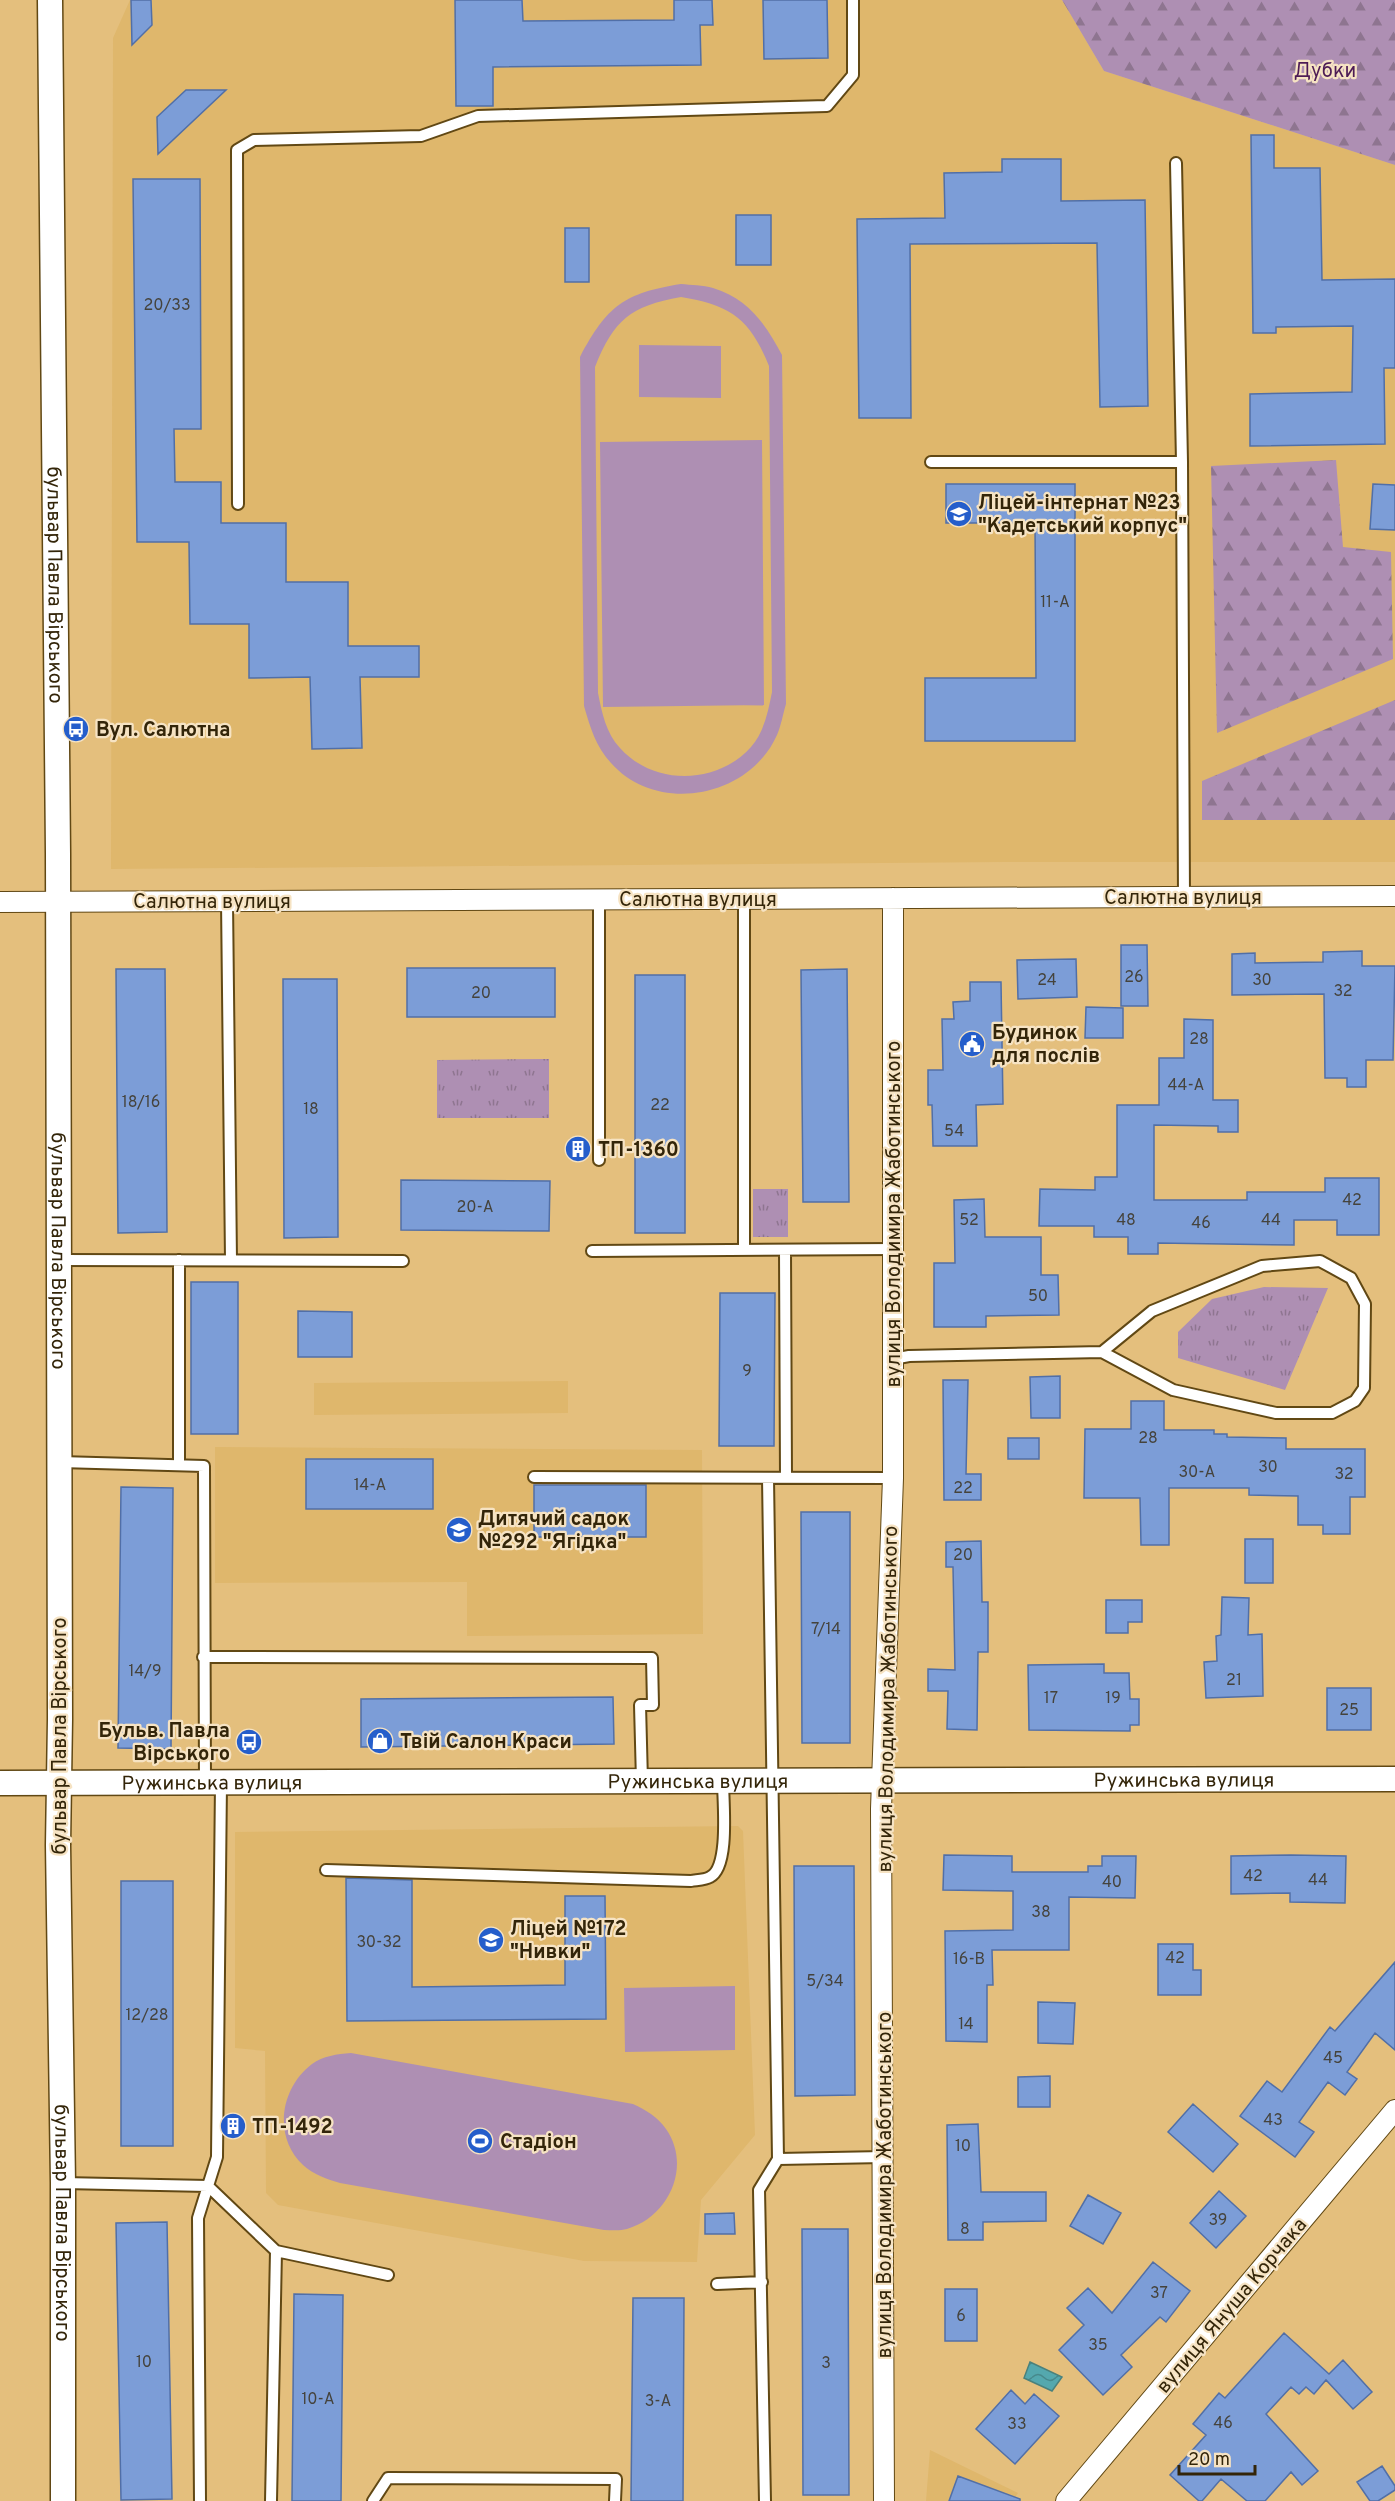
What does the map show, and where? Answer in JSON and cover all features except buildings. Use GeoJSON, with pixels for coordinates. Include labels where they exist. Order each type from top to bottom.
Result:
{"type":"FeatureCollection","features":[{"type":"Feature","properties":{"kind":"street","name":"бульвар Павла Вірського"},"geometry":{"type":"LineString","coordinates":[[50,0],[60,1260],[58,1783],[63,2184],[63,2501]]}},
{"type":"Feature","properties":{"kind":"street","name":"Салютна вулиця"},"geometry":{"type":"LineString","coordinates":[[0,902],[1395,896]]}},
{"type":"Feature","properties":{"kind":"street","name":"вулиця Володимира Жаботинського"},"geometry":{"type":"LineString","coordinates":[[884,2501],[882,1780],[893,1478],[893,898]]}},
{"type":"Feature","properties":{"kind":"street","name":"Ружинська вулиця"},"geometry":{"type":"LineString","coordinates":[[0,1783],[1395,1779]]}},
{"type":"Feature","properties":{"kind":"street","name":"вулиця Януша Корчака"},"geometry":{"type":"LineString","coordinates":[[1066,2501],[1395,2110]]}},
{"type":"Feature","properties":{"kind":"lane"},"geometry":{"type":"LineString","coordinates":[[238,504],[237,150],[254,140],[421,136],[478,116],[827,106],[853,75],[853,0]]}},
{"type":"Feature","properties":{"kind":"lane"},"geometry":{"type":"LineString","coordinates":[[1176,163],[1182,462],[1184,897]]}},
{"type":"Feature","properties":{"kind":"lane"},"geometry":{"type":"LineString","coordinates":[[931,462],[1182,462]]}},
{"type":"Feature","properties":{"kind":"lane"},"geometry":{"type":"LineString","coordinates":[[599,899],[599,1160]]}},
{"type":"Feature","properties":{"kind":"lane"},"geometry":{"type":"LineString","coordinates":[[744,899],[744,1250]]}},
{"type":"Feature","properties":{"kind":"lane"},"geometry":{"type":"LineString","coordinates":[[227,901],[231,1260]]}},
{"type":"Feature","properties":{"kind":"lane"},"geometry":{"type":"LineString","coordinates":[[592,1251],[894,1249]]}},
{"type":"Feature","properties":{"kind":"lane"},"geometry":{"type":"LineString","coordinates":[[785,1250],[786,1478]]}},
{"type":"Feature","properties":{"kind":"lane"},"geometry":{"type":"LineString","coordinates":[[60,1260],[404,1261]]}},
{"type":"Feature","properties":{"kind":"lane"},"geometry":{"type":"LineString","coordinates":[[179,1260],[179,1465]]}},
{"type":"Feature","properties":{"kind":"lane"},"geometry":{"type":"LineString","coordinates":[[893,1359],[909,1356],[1102,1352],[1173,1390],[1276,1413],[1332,1413],[1355,1401],[1364,1388],[1365,1304],[1351,1278],[1320,1261],[1262,1266],[1152,1311],[1102,1352]]}},
{"type":"Feature","properties":{"kind":"lane"},"geometry":{"type":"LineString","coordinates":[[59,1462],[204,1466],[203,1657],[213,1783],[217,2157],[198,2218],[200,2501]]}},
{"type":"Feature","properties":{"kind":"lane"},"geometry":{"type":"LineString","coordinates":[[534,1477],[893,1478]]}},
{"type":"Feature","properties":{"kind":"lane"},"geometry":{"type":"LineString","coordinates":[[765,2501],[759,2190],[778,2159],[768,1478]]}},
{"type":"Feature","properties":{"kind":"lane"},"geometry":{"type":"LineString","coordinates":[[203,1657],[652,1658],[653,1705],[640,1705],[642,1781]]}},
{"type":"Feature","properties":{"kind":"lane"},"geometry":{"type":"LineString","coordinates":[[326,1870],[691,1881],[710,1878],[721,1866],[723,1781]]}},
{"type":"Feature","properties":{"kind":"lane"},"geometry":{"type":"LineString","coordinates":[[778,2159],[884,2157]]}},
{"type":"Feature","properties":{"kind":"lane"},"geometry":{"type":"LineString","coordinates":[[63,2184],[208,2186],[276,2252],[388,2275]]}},
{"type":"Feature","properties":{"kind":"lane"},"geometry":{"type":"LineString","coordinates":[[271,2501],[276,2252]]}},
{"type":"Feature","properties":{"kind":"lane"},"geometry":{"type":"LineString","coordinates":[[717,2284],[762,2282]]}},
{"type":"Feature","properties":{"kind":"lane"},"geometry":{"type":"LineString","coordinates":[[373,2501],[388,2478],[616,2479],[615,2501]]}},
{"type":"Feature","properties":{"kind":"shaded area","name":"Ліцей-інтернат №23 \"Кадетський корпус\""},"geometry":{"type":"Polygon","coordinates":[[[130,0],[1062,0],[1104,71],[1395,165],[1395,862],[1003,862],[111,869],[113,38],[130,0]]]}},
{"type":"Feature","properties":{"kind":"shaded area"},"geometry":{"type":"Polygon","coordinates":[[[568,1381],[568,1413],[314,1415],[314,1383],[568,1381]]]}},
{"type":"Feature","properties":{"kind":"shaded area","name":"Дитячий садок №292 \"Ягідка\""},"geometry":{"type":"Polygon","coordinates":[[[215,1447],[702,1450],[703,1634],[467,1636],[467,1582],[215,1583],[215,1447]]]}},
{"type":"Feature","properties":{"kind":"shaded area","name":"Ліцей №172 \"Нивки\""},"geometry":{"type":"Polygon","coordinates":[[[738,1826],[743,1831],[755,2135],[701,2200],[697,2262],[584,2261],[278,2205],[266,2193],[265,2051],[235,2048],[235,1832],[738,1826]]]}},
{"type":"Feature","properties":{"kind":"shaded area"},"geometry":{"type":"Polygon","coordinates":[[[930,2450],[1018,2493],[1013,2501],[926,2501],[930,2450]]]}},
{"type":"Feature","properties":{"kind":"green space","name":"Дубки"},"geometry":{"type":"Polygon","coordinates":[[[1062,0],[1395,0],[1395,165],[1104,71],[1062,0]]]}},
{"type":"Feature","properties":{"kind":"green space"},"geometry":{"type":"Polygon","coordinates":[[[681,284],[705,286],[737,299],[755,314],[770,333],[782,355],[786,704],[777,735],[764,756],[746,773],[724,785],[701,792],[676,794],[652,789],[630,779],[611,763],[597,743],[584,706],[580,357],[599,325],[619,305],[645,292],[681,284]],[[681,297],[649,305],[636,311],[617,327],[595,367],[598,693],[601,708],[611,736],[620,748],[634,760],[650,769],[686,776],[721,769],[737,760],[751,747],[762,728],[772,692],[769,366],[754,337],[737,317],[726,310],[698,300],[681,297]]]}},
{"type":"Feature","properties":{"kind":"green space"},"geometry":{"type":"Polygon","coordinates":[[[639,345],[721,346],[721,398],[639,397],[639,345]]]}},
{"type":"Feature","properties":{"kind":"green space"},"geometry":{"type":"Polygon","coordinates":[[[762,440],[764,705],[603,707],[600,442],[762,440]]]}},
{"type":"Feature","properties":{"kind":"green space"},"geometry":{"type":"Polygon","coordinates":[[[1336,460],[1343,547],[1391,552],[1393,659],[1217,733],[1211,466],[1336,460]]]}},
{"type":"Feature","properties":{"kind":"green space"},"geometry":{"type":"Polygon","coordinates":[[[1395,700],[1395,820],[1202,820],[1202,781],[1395,700]]]}},
{"type":"Feature","properties":{"kind":"green space"},"geometry":{"type":"Polygon","coordinates":[[[549,1059],[549,1118],[437,1118],[437,1060],[549,1059]]]}},
{"type":"Feature","properties":{"kind":"green space"},"geometry":{"type":"Polygon","coordinates":[[[753,1189],[788,1189],[788,1237],[753,1237],[753,1189]]]}},
{"type":"Feature","properties":{"kind":"green space"},"geometry":{"type":"Polygon","coordinates":[[[1264,1287],[1328,1288],[1285,1390],[1178,1358],[1178,1332],[1212,1299],[1264,1287]]]}},
{"type":"Feature","properties":{"kind":"green space"},"geometry":{"type":"Polygon","coordinates":[[[735,1986],[735,2050],[625,2052],[624,1988],[735,1986]]]}},
{"type":"Feature","properties":{"kind":"green space","name":"Стадіон"},"geometry":{"type":"Polygon","coordinates":[[[351,2053],[633,2104],[647,2111],[659,2121],[674,2143],[677,2159],[672,2188],[665,2202],[642,2223],[624,2230],[604,2230],[340,2183],[321,2176],[303,2165],[293,2154],[287,2141],[284,2113],[287,2099],[301,2074],[312,2064],[330,2056],[351,2053]]]}},
{"type":"Feature","properties":{"kind":"water"},"geometry":{"type":"Polygon","coordinates":[[[1030,2362],[1062,2377],[1052,2391],[1024,2378],[1030,2362]]]}},
{"type":"Feature","properties":{"kind":"place","name":"Ліцей-інтернат №23 \"Кадетський корпус\""},"geometry":{"type":"Point","coordinates":[959,514]}},
{"type":"Feature","properties":{"kind":"place","name":"Вул. Салютна"},"geometry":{"type":"Point","coordinates":[76,729]}},
{"type":"Feature","properties":{"kind":"place","name":"Будинок для послів"},"geometry":{"type":"Point","coordinates":[972,1044]}},
{"type":"Feature","properties":{"kind":"place","name":"ТП-1360"},"geometry":{"type":"Point","coordinates":[578,1149]}},
{"type":"Feature","properties":{"kind":"place","name":"Дитячий садок №292 \"Ягідка\""},"geometry":{"type":"Point","coordinates":[459,1530]}},
{"type":"Feature","properties":{"kind":"place","name":"Твій Салон Краси"},"geometry":{"type":"Point","coordinates":[380,1741]}},
{"type":"Feature","properties":{"kind":"place","name":"Бульв. Павла Вірського"},"geometry":{"type":"Point","coordinates":[249,1742]}},
{"type":"Feature","properties":{"kind":"place","name":"Ліцей №172 \"Нивки\""},"geometry":{"type":"Point","coordinates":[491,1940]}},
{"type":"Feature","properties":{"kind":"place","name":"ТП-1492"},"geometry":{"type":"Point","coordinates":[233,2126]}},
{"type":"Feature","properties":{"kind":"place","name":"Стадіон"},"geometry":{"type":"Point","coordinates":[480,2141]}}]}
